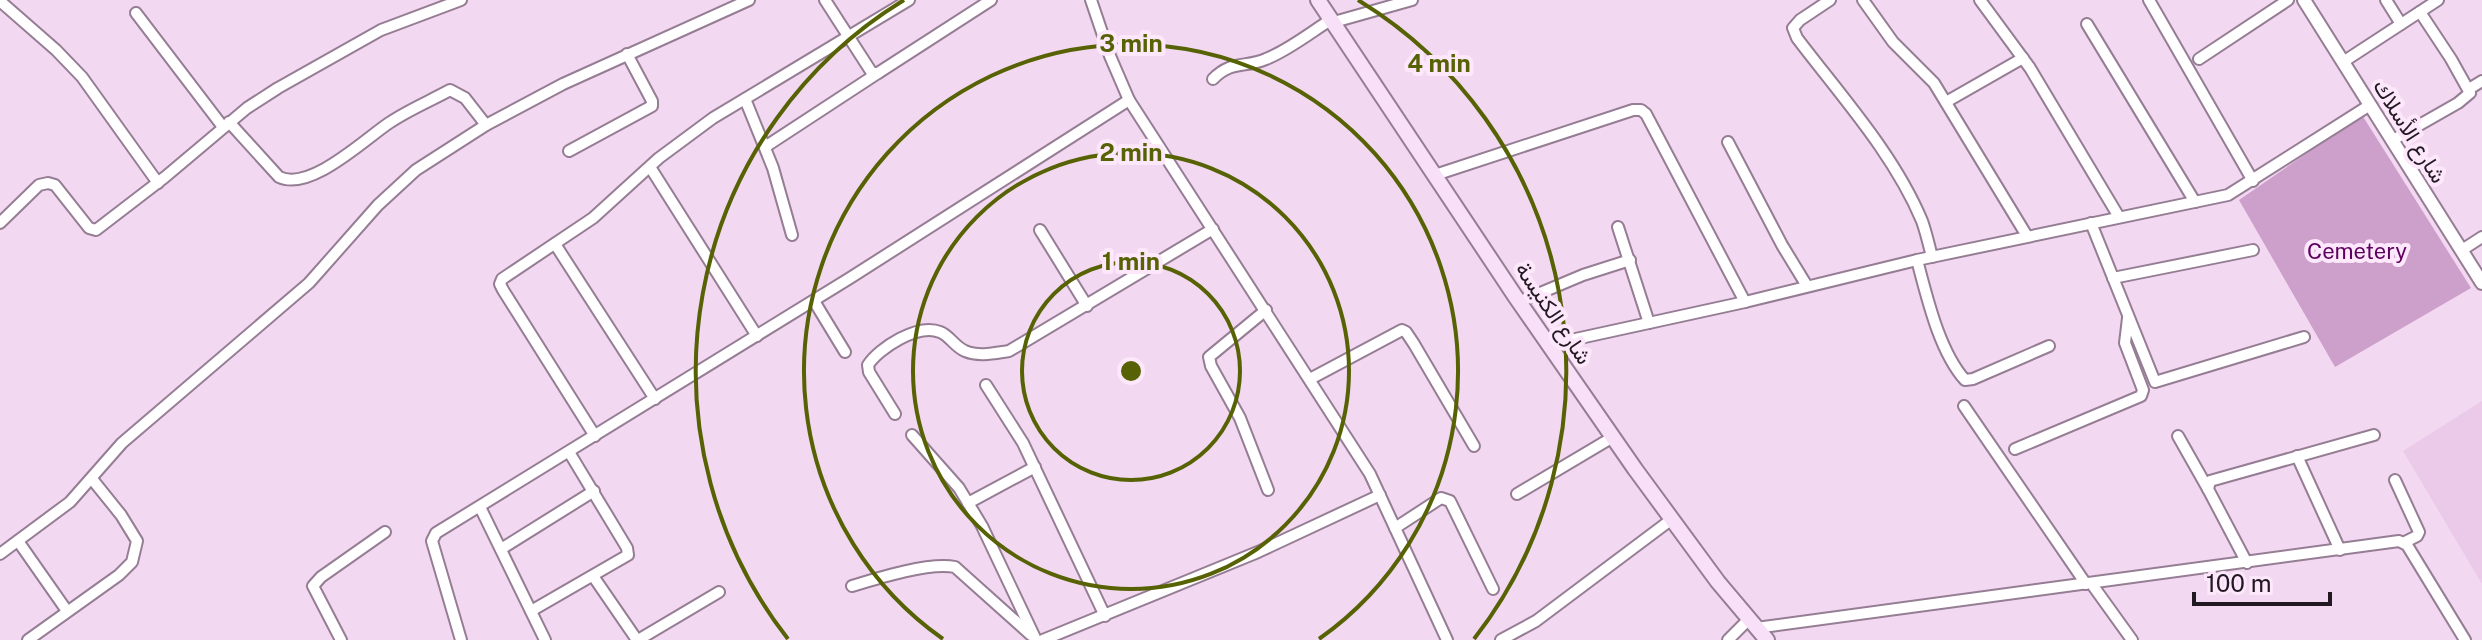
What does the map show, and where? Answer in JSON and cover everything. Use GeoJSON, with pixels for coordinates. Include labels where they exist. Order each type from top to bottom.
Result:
{"type":"FeatureCollection","features":[{"type":"Feature","properties":{"kind":"main road","name":"شارع الكنيسة"},"geometry":{"type":"LineString","coordinates":[[1318,0],[1548,345],[1672,519],[1767,640]]}},
{"type":"Feature","properties":{"kind":"street"},"geometry":{"type":"LineString","coordinates":[[0,223],[39,185],[48,183],[55,185],[89,228],[96,230],[226,125],[278,88],[381,30],[459,0]]}},
{"type":"Feature","properties":{"kind":"street"},"geometry":{"type":"LineString","coordinates":[[0,554],[70,502],[122,443],[309,283],[401,182],[416,170],[486,125],[574,78],[749,0]]}},
{"type":"Feature","properties":{"kind":"street"},"geometry":{"type":"LineString","coordinates":[[825,0],[872,73],[878,73]]}},
{"type":"Feature","properties":{"kind":"street"},"geometry":{"type":"LineString","coordinates":[[595,436],[500,284],[502,279],[593,218],[650,167],[713,118],[909,0]]}},
{"type":"Feature","properties":{"kind":"street"},"geometry":{"type":"LineString","coordinates":[[765,147],[991,0]]}},
{"type":"Feature","properties":{"kind":"street"},"geometry":{"type":"LineString","coordinates":[[1091,0],[1129,100],[1370,474],[1447,640]]}},
{"type":"Feature","properties":{"kind":"street"},"geometry":{"type":"LineString","coordinates":[[1213,79],[1236,65],[1259,62],[1272,56],[1333,20],[1412,0]]}},
{"type":"Feature","properties":{"kind":"street"},"geometry":{"type":"LineString","coordinates":[[1830,0],[1793,28],[1797,38],[1900,178],[1923,223],[1932,257]]}},
{"type":"Feature","properties":{"kind":"street"},"geometry":{"type":"LineString","coordinates":[[1863,0],[1893,42],[1920,67],[1946,102],[2027,236]]}},
{"type":"Feature","properties":{"kind":"street"},"geometry":{"type":"LineString","coordinates":[[1980,0],[2023,58],[2119,217]]}},
{"type":"Feature","properties":{"kind":"street"},"geometry":{"type":"LineString","coordinates":[[2149,0],[2253,181]]}},
{"type":"Feature","properties":{"kind":"street"},"geometry":{"type":"LineString","coordinates":[[2199,59],[2288,0]]}},
{"type":"Feature","properties":{"kind":"street","name":"شارع الأسلاك"},"geometry":{"type":"LineString","coordinates":[[2304,0],[2482,283]]}},
{"type":"Feature","properties":{"kind":"street"},"geometry":{"type":"LineString","coordinates":[[2386,0],[2401,24]]}},
{"type":"Feature","properties":{"kind":"street"},"geometry":{"type":"LineString","coordinates":[[2343,62],[2438,0]]}},
{"type":"Feature","properties":{"kind":"street"},"geometry":{"type":"LineString","coordinates":[[0,1],[82,77],[158,183]]}},
{"type":"Feature","properties":{"kind":"street"},"geometry":{"type":"LineString","coordinates":[[2393,140],[2470,93],[2420,12]]}},
{"type":"Feature","properties":{"kind":"street"},"geometry":{"type":"LineString","coordinates":[[136,13],[226,125],[285,180],[307,176],[330,166],[391,122],[450,90],[465,98],[486,125]]}},
{"type":"Feature","properties":{"kind":"street"},"geometry":{"type":"LineString","coordinates":[[2087,24],[2195,202]]}},
{"type":"Feature","properties":{"kind":"street"},"geometry":{"type":"LineString","coordinates":[[569,151],[652,106],[627,54]]}},
{"type":"Feature","properties":{"kind":"street"},"geometry":{"type":"LineString","coordinates":[[1946,102],[2023,58]]}},
{"type":"Feature","properties":{"kind":"street"},"geometry":{"type":"LineString","coordinates":[[2469,89],[2482,81]]}},
{"type":"Feature","properties":{"kind":"street"},"geometry":{"type":"LineString","coordinates":[[745,99],[765,147],[792,235]]}},
{"type":"Feature","properties":{"kind":"street"},"geometry":{"type":"LineString","coordinates":[[461,640],[432,541],[436,533],[814,301],[1129,100]]}},
{"type":"Feature","properties":{"kind":"street"},"geometry":{"type":"LineString","coordinates":[[1548,345],[1917,260],[2228,195],[2370,105]]}},
{"type":"Feature","properties":{"kind":"street"},"geometry":{"type":"LineString","coordinates":[[1435,175],[1633,110],[1641,110],[1646,114],[1745,302]]}},
{"type":"Feature","properties":{"kind":"street"},"geometry":{"type":"LineString","coordinates":[[1728,142],[1807,286]]}},
{"type":"Feature","properties":{"kind":"street"},"geometry":{"type":"LineString","coordinates":[[650,167],[757,336]]}},
{"type":"Feature","properties":{"kind":"street"},"geometry":{"type":"LineString","coordinates":[[2091,223],[2153,380],[2157,382],[2304,337]]}},
{"type":"Feature","properties":{"kind":"street"},"geometry":{"type":"LineString","coordinates":[[1618,227],[1649,323]]}},
{"type":"Feature","properties":{"kind":"street"},"geometry":{"type":"LineString","coordinates":[[895,414],[869,372],[868,365],[878,353],[905,335],[929,330],[941,332],[965,351],[976,354],[1009,351],[1213,229]]}},
{"type":"Feature","properties":{"kind":"street"},"geometry":{"type":"LineString","coordinates":[[1040,230],[1087,306]]}},
{"type":"Feature","properties":{"kind":"street"},"geometry":{"type":"LineString","coordinates":[[2462,250],[2482,237]]}},
{"type":"Feature","properties":{"kind":"street"},"geometry":{"type":"LineString","coordinates":[[555,244],[655,399]]}},
{"type":"Feature","properties":{"kind":"street"},"geometry":{"type":"LineString","coordinates":[[2113,278],[2253,250]]}},
{"type":"Feature","properties":{"kind":"street"},"geometry":{"type":"LineString","coordinates":[[1519,302],[1583,275],[1630,260]]}},
{"type":"Feature","properties":{"kind":"street"},"geometry":{"type":"LineString","coordinates":[[1917,260],[1939,329],[1953,364],[1965,380],[2049,346]]}},
{"type":"Feature","properties":{"kind":"street"},"geometry":{"type":"LineString","coordinates":[[814,301],[845,352]]}},
{"type":"Feature","properties":{"kind":"street"},"geometry":{"type":"LineString","coordinates":[[1266,310],[1209,357],[1245,430],[1268,490]]}},
{"type":"Feature","properties":{"kind":"street"},"geometry":{"type":"LineString","coordinates":[[2015,449],[2141,396],[2143,390],[2125,343],[2128,316]]}},
{"type":"Feature","properties":{"kind":"street"},"geometry":{"type":"LineString","coordinates":[[1310,379],[1402,330],[1474,446]]}},
{"type":"Feature","properties":{"kind":"street"},"geometry":{"type":"LineString","coordinates":[[986,385],[1035,467],[1105,616]]}},
{"type":"Feature","properties":{"kind":"street"},"geometry":{"type":"LineString","coordinates":[[1964,406],[2088,583],[2132,640]]}},
{"type":"Feature","properties":{"kind":"street"},"geometry":{"type":"LineString","coordinates":[[912,435],[944,469],[968,503],[1038,640]]}},
{"type":"Feature","properties":{"kind":"street"},"geometry":{"type":"LineString","coordinates":[[2208,489],[2213,479],[2374,435]]}},
{"type":"Feature","properties":{"kind":"street"},"geometry":{"type":"LineString","coordinates":[[2178,436],[2247,563]]}},
{"type":"Feature","properties":{"kind":"street"},"geometry":{"type":"LineString","coordinates":[[1517,494],[1613,437]]}},
{"type":"Feature","properties":{"kind":"street"},"geometry":{"type":"LineString","coordinates":[[531,611],[628,555],[627,548],[569,452]]}},
{"type":"Feature","properties":{"kind":"street"},"geometry":{"type":"LineString","coordinates":[[2297,456],[2340,550]]}},
{"type":"Feature","properties":{"kind":"street"},"geometry":{"type":"LineString","coordinates":[[968,503],[1035,467]]}},
{"type":"Feature","properties":{"kind":"street"},"geometry":{"type":"LineString","coordinates":[[28,640],[119,575],[132,562],[137,550],[137,541],[121,515],[92,479]]}},
{"type":"Feature","properties":{"kind":"street"},"geometry":{"type":"LineString","coordinates":[[1728,640],[1753,624],[2405,542],[2419,532],[2395,480]]}},
{"type":"Feature","properties":{"kind":"street"},"geometry":{"type":"LineString","coordinates":[[501,549],[594,491]]}},
{"type":"Feature","properties":{"kind":"street"},"geometry":{"type":"LineString","coordinates":[[1038,640],[1105,616],[1258,552],[1380,495]]}},
{"type":"Feature","properties":{"kind":"street"},"geometry":{"type":"LineString","coordinates":[[1395,528],[1441,498],[1450,501],[1493,589]]}},
{"type":"Feature","properties":{"kind":"street"},"geometry":{"type":"LineString","coordinates":[[480,507],[545,640]]}},
{"type":"Feature","properties":{"kind":"street"},"geometry":{"type":"LineString","coordinates":[[1501,640],[1536,621],[1672,519]]}},
{"type":"Feature","properties":{"kind":"street"},"geometry":{"type":"LineString","coordinates":[[341,640],[313,586],[321,577],[385,532]]}},
{"type":"Feature","properties":{"kind":"street"},"geometry":{"type":"LineString","coordinates":[[18,541],[67,611]]}},
{"type":"Feature","properties":{"kind":"street"},"geometry":{"type":"LineString","coordinates":[[2405,542],[2465,640]]}},
{"type":"Feature","properties":{"kind":"street"},"geometry":{"type":"LineString","coordinates":[[852,586],[920,569],[945,565],[955,567],[1038,640]]}},
{"type":"Feature","properties":{"kind":"street"},"geometry":{"type":"LineString","coordinates":[[593,576],[637,640],[719,592]]}},
{"type":"Feature","properties":{"kind":"shaded area"},"geometry":{"type":"Polygon","coordinates":[[[2482,401],[2482,584],[2403,451],[2482,401]]]}},
{"type":"Feature","properties":{"kind":"green space","name":"Cemetery"},"geometry":{"type":"Polygon","coordinates":[[[2362,115],[2471,288],[2335,367],[2239,200],[2362,115]]]}}]}
